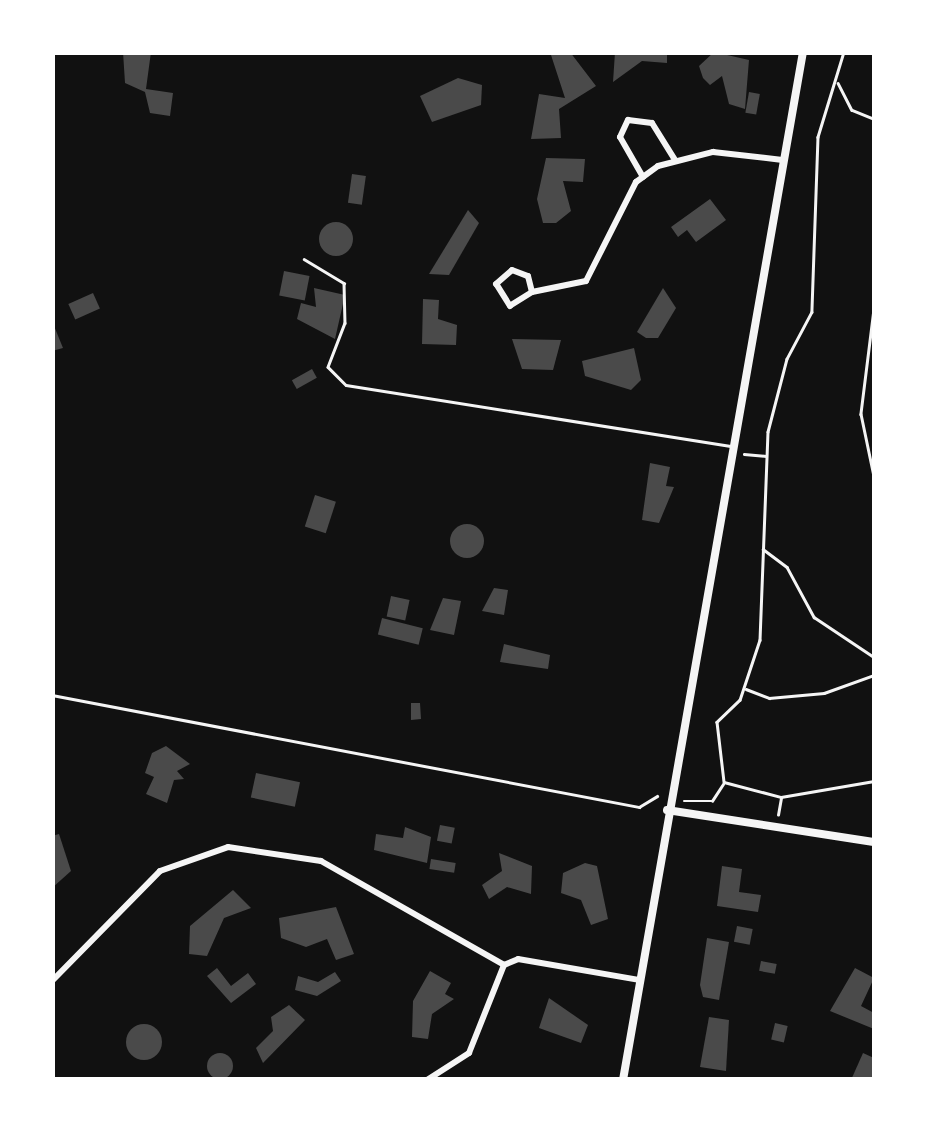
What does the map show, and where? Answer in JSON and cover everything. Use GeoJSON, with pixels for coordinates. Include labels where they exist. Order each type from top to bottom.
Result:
{"type":"FeatureCollection","features":[{"type":"Feature","properties":{"kind":"street"},"geometry":{"type":"LineString","coordinates":[[623,1080],[802,52]]}},
{"type":"Feature","properties":{"kind":"street"},"geometry":{"type":"LineString","coordinates":[[643,177],[620,137],[628,120],[652,123],[674,160]]}},
{"type":"Feature","properties":{"kind":"street"},"geometry":{"type":"LineString","coordinates":[[532,292],[518,270],[496,284],[510,306],[532,292],[586,281],[643,177],[674,160],[713,152],[783,160]]}},
{"type":"Feature","properties":{"kind":"street"},"geometry":{"type":"LineString","coordinates":[[667,810],[874,842]]}},
{"type":"Feature","properties":{"kind":"street"},"geometry":{"type":"LineString","coordinates":[[52,981],[160,872],[228,847],[287,849],[504,965]]}},
{"type":"Feature","properties":{"kind":"street"},"geometry":{"type":"LineString","coordinates":[[427,1080],[468,1053],[504,965],[518,959],[640,980]]}},
{"type":"Feature","properties":{"kind":"lane"},"geometry":{"type":"LineString","coordinates":[[304,259],[344,283],[345,323],[328,367],[346,385],[731,446]]}},
{"type":"Feature","properties":{"kind":"path"},"geometry":{"type":"LineString","coordinates":[[684,800],[712,802],[724,782],[717,722],[745,689],[760,640],[773,399],[812,312],[809,218],[844,52]]}},
{"type":"Feature","properties":{"kind":"path"},"geometry":{"type":"LineString","coordinates":[[836,82],[852,110],[874,119]]}},
{"type":"Feature","properties":{"kind":"path"},"geometry":{"type":"LineString","coordinates":[[874,309],[861,414],[874,476]]}},
{"type":"Feature","properties":{"kind":"path"},"geometry":{"type":"LineString","coordinates":[[740,453],[767,456]]}},
{"type":"Feature","properties":{"kind":"path"},"geometry":{"type":"LineString","coordinates":[[762,548],[787,568],[814,617],[874,657]]}},
{"type":"Feature","properties":{"kind":"path"},"geometry":{"type":"LineString","coordinates":[[745,689],[768,698],[874,676]]}},
{"type":"Feature","properties":{"kind":"path"},"geometry":{"type":"LineString","coordinates":[[52,695],[639,807],[656,796]]}},
{"type":"Feature","properties":{"kind":"path"},"geometry":{"type":"LineString","coordinates":[[724,782],[782,796],[874,781]]}},
{"type":"Feature","properties":{"kind":"path"},"geometry":{"type":"LineString","coordinates":[[776,826],[782,796]]}},
{"type":"Feature","properties":{"kind":"building"},"geometry":{"type":"Polygon","coordinates":[[[123,52],[151,52],[146,89],[173,93],[170,116],[150,113],[145,92],[125,83],[123,52]]]}},
{"type":"Feature","properties":{"kind":"building"},"geometry":{"type":"Polygon","coordinates":[[[570,52],[596,86],[559,109],[561,138],[531,139],[539,94],[565,98],[551,55],[570,52]]]}},
{"type":"Feature","properties":{"kind":"building"},"geometry":{"type":"Polygon","coordinates":[[[615,52],[667,52],[667,63],[642,61],[613,82],[615,52]]]}},
{"type":"Feature","properties":{"kind":"building"},"geometry":{"type":"Polygon","coordinates":[[[714,52],[749,60],[745,109],[729,104],[722,76],[710,85],[703,78],[699,66],[714,52]]]}},
{"type":"Feature","properties":{"kind":"building"},"geometry":{"type":"Polygon","coordinates":[[[458,78],[482,85],[481,105],[432,122],[420,96],[458,78]]]}},
{"type":"Feature","properties":{"kind":"building"},"geometry":{"type":"Polygon","coordinates":[[[749,92],[760,94],[756,115],[745,113],[749,92]]]}},
{"type":"Feature","properties":{"kind":"building"},"geometry":{"type":"Polygon","coordinates":[[[546,158],[585,159],[583,182],[563,181],[571,211],[556,223],[543,223],[537,199],[546,158]]]}},
{"type":"Feature","properties":{"kind":"building"},"geometry":{"type":"Polygon","coordinates":[[[352,174],[366,176],[362,205],[348,203],[352,174]]]}},
{"type":"Feature","properties":{"kind":"building"},"geometry":{"type":"Polygon","coordinates":[[[710,199],[726,220],[696,242],[687,230],[678,237],[671,227],[710,199]]]}},
{"type":"Feature","properties":{"kind":"building"},"geometry":{"type":"Polygon","coordinates":[[[468,210],[479,223],[449,275],[429,274],[468,210]]]}},
{"type":"Feature","properties":{"kind":"building"},"geometry":{"type":"Polygon","coordinates":[[[336,222],[348,227],[353,239],[348,251],[336,256],[324,251],[319,239],[324,227],[336,222]]]}},
{"type":"Feature","properties":{"kind":"building"},"geometry":{"type":"Polygon","coordinates":[[[284,271],[310,276],[305,301],[279,296],[284,271]]]}},
{"type":"Feature","properties":{"kind":"building"},"geometry":{"type":"Polygon","coordinates":[[[314,288],[345,295],[335,339],[297,319],[301,303],[316,307],[314,288]]]}},
{"type":"Feature","properties":{"kind":"building"},"geometry":{"type":"Polygon","coordinates":[[[663,288],[676,308],[658,338],[646,338],[637,332],[663,288]]]}},
{"type":"Feature","properties":{"kind":"building"},"geometry":{"type":"Polygon","coordinates":[[[93,293],[100,309],[75,320],[68,304],[93,293]]]}},
{"type":"Feature","properties":{"kind":"building"},"geometry":{"type":"Polygon","coordinates":[[[423,299],[439,300],[438,319],[457,325],[456,345],[422,344],[423,299]]]}},
{"type":"Feature","properties":{"kind":"building"},"geometry":{"type":"Polygon","coordinates":[[[52,321],[63,348],[52,351],[52,321]]]}},
{"type":"Feature","properties":{"kind":"building"},"geometry":{"type":"Polygon","coordinates":[[[512,339],[561,340],[553,370],[522,369],[512,339]]]}},
{"type":"Feature","properties":{"kind":"building"},"geometry":{"type":"Polygon","coordinates":[[[634,348],[641,380],[631,390],[585,376],[582,361],[634,348]]]}},
{"type":"Feature","properties":{"kind":"building"},"geometry":{"type":"Polygon","coordinates":[[[312,369],[317,378],[297,389],[292,380],[312,369]]]}},
{"type":"Feature","properties":{"kind":"building"},"geometry":{"type":"Polygon","coordinates":[[[650,463],[670,467],[666,486],[674,487],[659,523],[642,520],[650,463]]]}},
{"type":"Feature","properties":{"kind":"building"},"geometry":{"type":"Polygon","coordinates":[[[315,495],[336,502],[326,533],[305,526],[315,495]]]}},
{"type":"Feature","properties":{"kind":"building"},"geometry":{"type":"Polygon","coordinates":[[[467,524],[479,529],[484,541],[479,553],[467,558],[455,553],[450,541],[455,529],[467,524]]]}},
{"type":"Feature","properties":{"kind":"building"},"geometry":{"type":"Polygon","coordinates":[[[494,588],[508,590],[504,615],[482,611],[494,588]]]}},
{"type":"Feature","properties":{"kind":"building"},"geometry":{"type":"Polygon","coordinates":[[[391,596],[410,600],[405,620],[387,617],[391,596]]]}},
{"type":"Feature","properties":{"kind":"building"},"geometry":{"type":"Polygon","coordinates":[[[443,598],[461,601],[454,635],[430,630],[443,598]]]}},
{"type":"Feature","properties":{"kind":"building"},"geometry":{"type":"Polygon","coordinates":[[[382,618],[423,628],[419,645],[378,634],[382,618]]]}},
{"type":"Feature","properties":{"kind":"building"},"geometry":{"type":"Polygon","coordinates":[[[504,644],[550,655],[548,669],[500,662],[504,644]]]}},
{"type":"Feature","properties":{"kind":"building"},"geometry":{"type":"Polygon","coordinates":[[[411,703],[420,703],[421,719],[411,720],[411,703]]]}},
{"type":"Feature","properties":{"kind":"building"},"geometry":{"type":"Polygon","coordinates":[[[166,746],[190,764],[177,771],[184,779],[174,780],[167,803],[146,794],[154,777],[145,773],[152,753],[166,746]]]}},
{"type":"Feature","properties":{"kind":"building"},"geometry":{"type":"Polygon","coordinates":[[[256,773],[300,782],[295,807],[251,797],[256,773]]]}},
{"type":"Feature","properties":{"kind":"building"},"geometry":{"type":"Polygon","coordinates":[[[440,825],[455,828],[452,844],[437,841],[440,825]]]}},
{"type":"Feature","properties":{"kind":"building"},"geometry":{"type":"Polygon","coordinates":[[[405,827],[431,837],[427,863],[374,850],[376,834],[403,838],[405,827]]]}},
{"type":"Feature","properties":{"kind":"building"},"geometry":{"type":"Polygon","coordinates":[[[59,834],[71,871],[52,888],[52,836],[59,834]]]}},
{"type":"Feature","properties":{"kind":"building"},"geometry":{"type":"Polygon","coordinates":[[[499,853],[532,866],[531,894],[507,887],[489,899],[482,885],[502,871],[499,853]]]}},
{"type":"Feature","properties":{"kind":"building"},"geometry":{"type":"Polygon","coordinates":[[[431,859],[456,863],[454,873],[429,869],[431,859]]]}},
{"type":"Feature","properties":{"kind":"building"},"geometry":{"type":"Polygon","coordinates":[[[585,863],[597,866],[608,919],[591,925],[581,900],[561,893],[563,873],[585,863]]]}},
{"type":"Feature","properties":{"kind":"building"},"geometry":{"type":"Polygon","coordinates":[[[722,866],[742,869],[739,892],[761,895],[758,912],[717,906],[722,866]]]}},
{"type":"Feature","properties":{"kind":"building"},"geometry":{"type":"Polygon","coordinates":[[[233,890],[251,908],[224,918],[207,956],[189,954],[190,926],[233,890]]]}},
{"type":"Feature","properties":{"kind":"building"},"geometry":{"type":"Polygon","coordinates":[[[336,907],[354,954],[336,960],[327,939],[306,947],[281,938],[279,918],[336,907]]]}},
{"type":"Feature","properties":{"kind":"building"},"geometry":{"type":"Polygon","coordinates":[[[737,926],[753,929],[750,945],[734,942],[737,926]]]}},
{"type":"Feature","properties":{"kind":"building"},"geometry":{"type":"Polygon","coordinates":[[[707,938],[729,942],[719,1000],[703,997],[700,985],[707,938]]]}},
{"type":"Feature","properties":{"kind":"building"},"geometry":{"type":"Polygon","coordinates":[[[761,961],[777,964],[775,974],[759,971],[761,961]]]}},
{"type":"Feature","properties":{"kind":"building"},"geometry":{"type":"Polygon","coordinates":[[[217,968],[231,986],[248,973],[256,984],[231,1003],[207,976],[217,968]]]}},
{"type":"Feature","properties":{"kind":"building"},"geometry":{"type":"Polygon","coordinates":[[[855,968],[874,978],[861,1006],[874,1013],[874,1029],[830,1011],[855,968]]]}},
{"type":"Feature","properties":{"kind":"building"},"geometry":{"type":"Polygon","coordinates":[[[430,971],[451,983],[445,994],[454,999],[432,1014],[428,1039],[412,1037],[413,1001],[430,971]]]}},
{"type":"Feature","properties":{"kind":"building"},"geometry":{"type":"Polygon","coordinates":[[[335,972],[341,981],[317,996],[295,990],[298,976],[318,982],[335,972]]]}},
{"type":"Feature","properties":{"kind":"building"},"geometry":{"type":"Polygon","coordinates":[[[549,998],[588,1025],[581,1043],[539,1028],[549,998]]]}},
{"type":"Feature","properties":{"kind":"building"},"geometry":{"type":"Polygon","coordinates":[[[289,1005],[305,1020],[263,1063],[256,1048],[273,1031],[271,1017],[289,1005]]]}},
{"type":"Feature","properties":{"kind":"building"},"geometry":{"type":"Polygon","coordinates":[[[709,1017],[729,1020],[726,1071],[700,1067],[709,1017]]]}},
{"type":"Feature","properties":{"kind":"building"},"geometry":{"type":"Polygon","coordinates":[[[775,1023],[788,1026],[784,1042],[771,1040],[775,1023]]]}},
{"type":"Feature","properties":{"kind":"building"},"geometry":{"type":"Polygon","coordinates":[[[144,1024],[157,1029],[162,1042],[157,1055],[144,1060],[131,1055],[126,1042],[131,1029],[144,1024]]]}},
{"type":"Feature","properties":{"kind":"building"},"geometry":{"type":"Polygon","coordinates":[[[220,1053],[229,1057],[233,1066],[229,1075],[220,1079],[211,1075],[207,1066],[211,1057],[220,1053]]]}},
{"type":"Feature","properties":{"kind":"building"},"geometry":{"type":"Polygon","coordinates":[[[863,1053],[874,1058],[874,1080],[851,1080],[863,1053]]]}}]}
